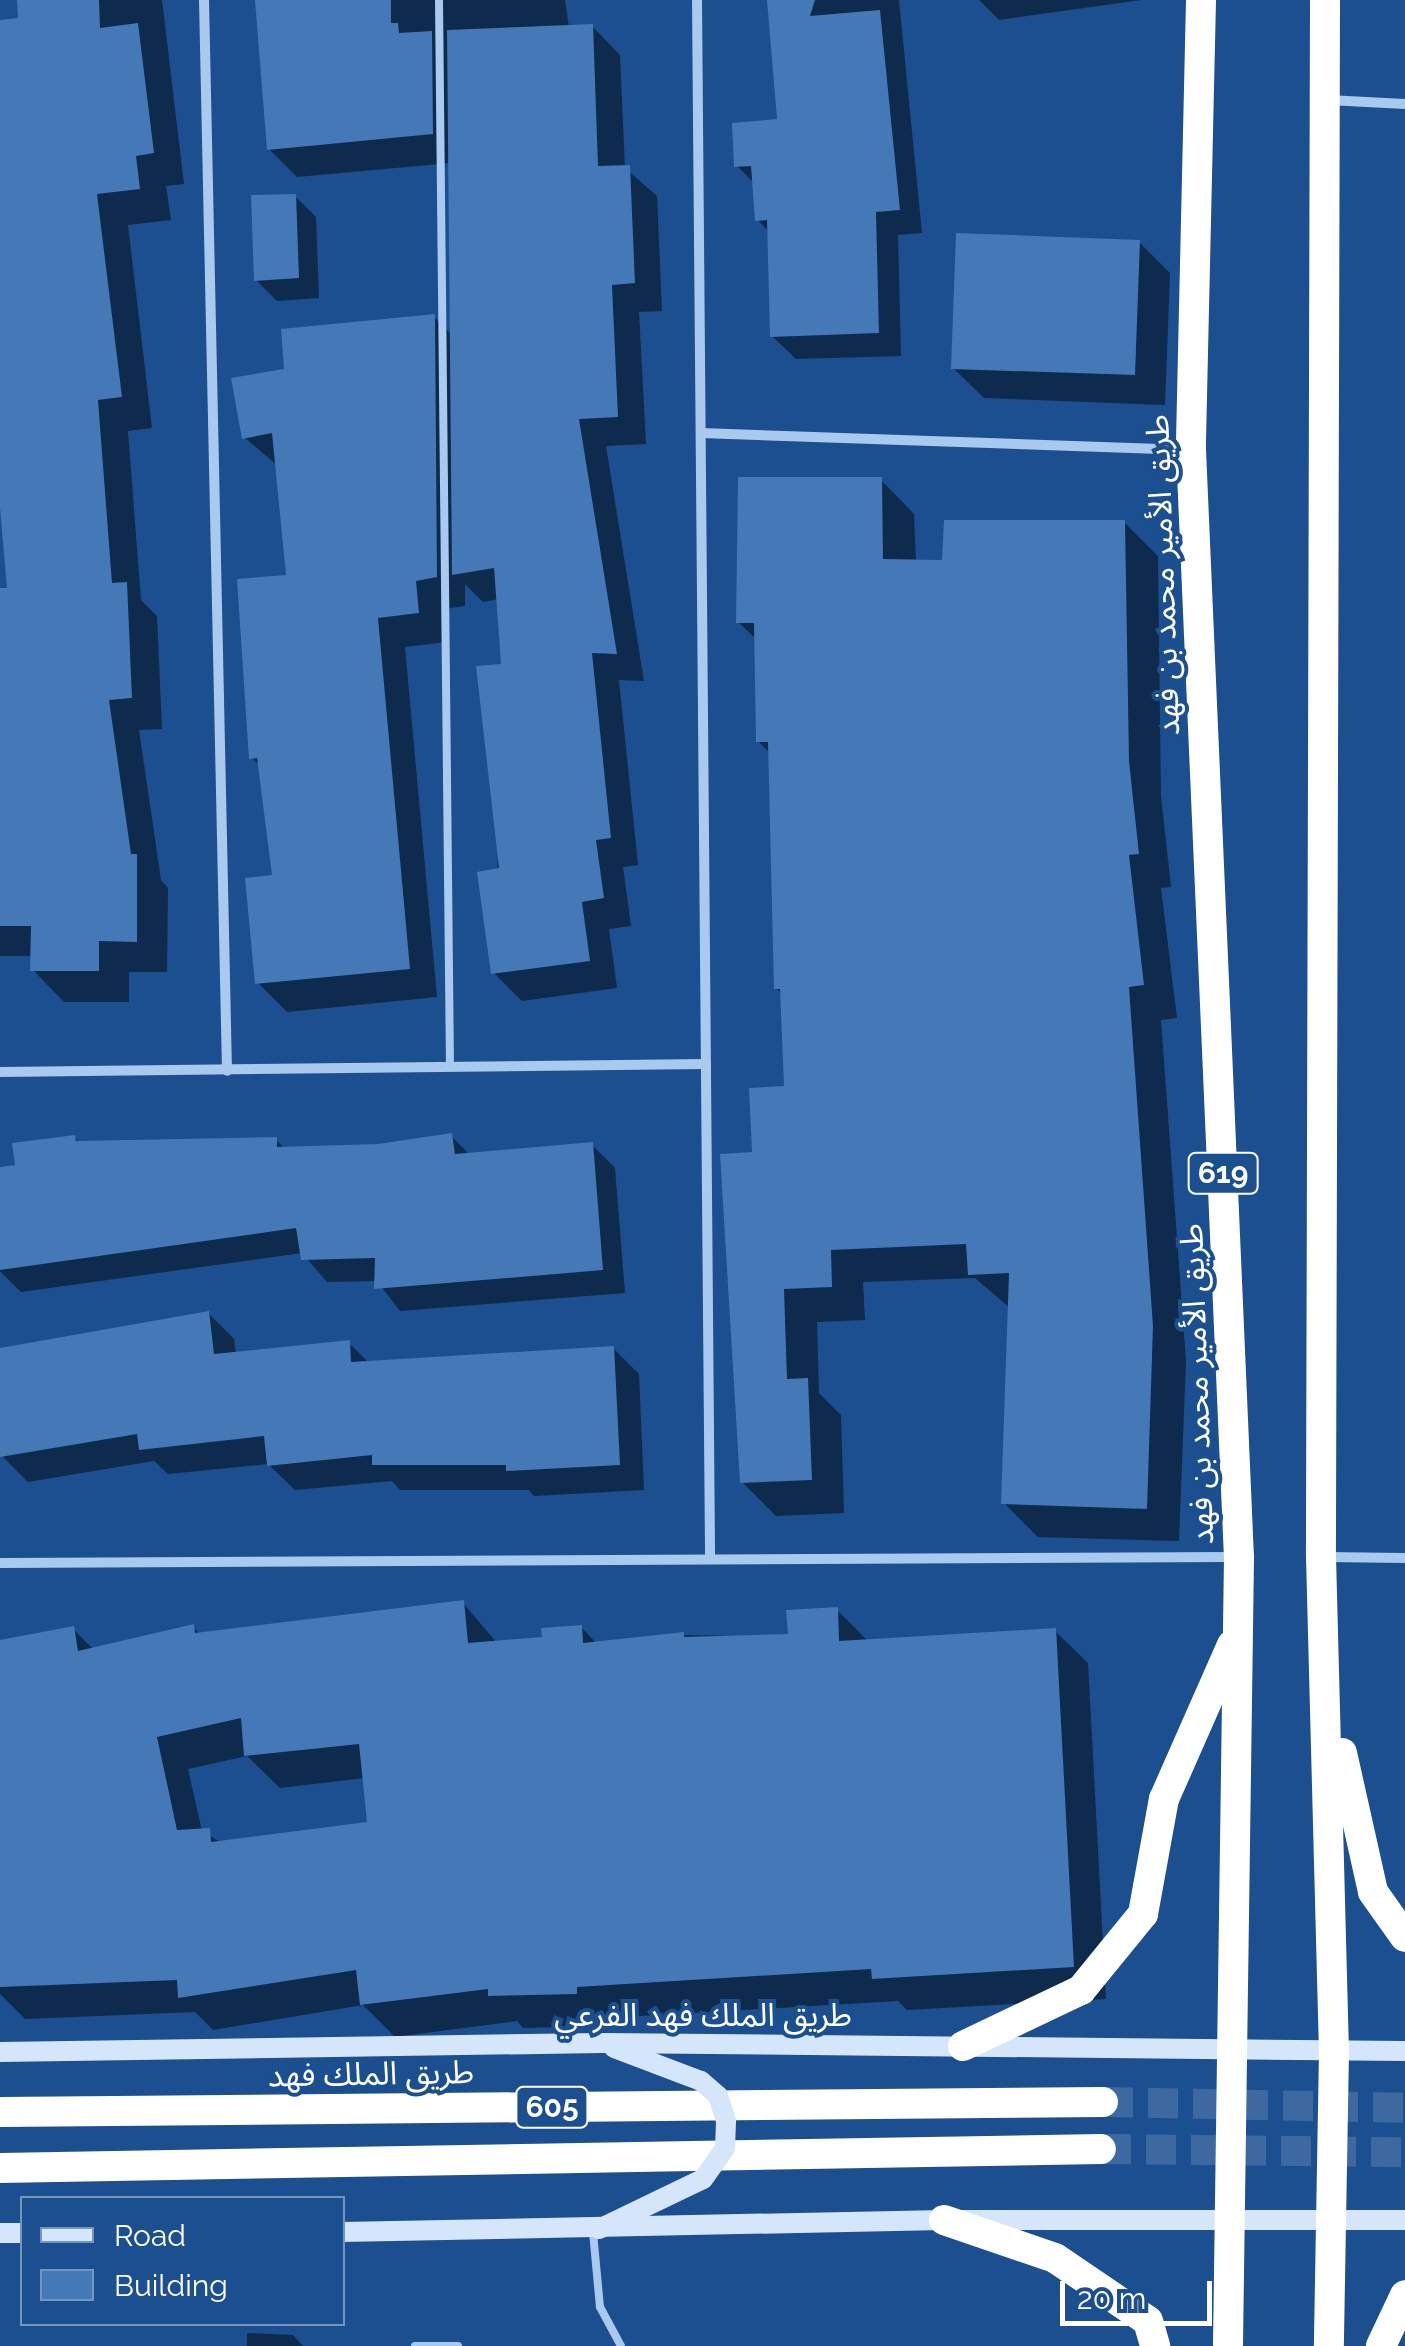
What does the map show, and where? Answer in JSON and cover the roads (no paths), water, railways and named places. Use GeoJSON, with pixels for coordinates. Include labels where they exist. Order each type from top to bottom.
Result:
{"type":"FeatureCollection","features":[{"type":"Feature","properties":{"kind":"highway","name":"طريق الأمير محمد بن فهد"},"geometry":{"type":"LineString","coordinates":[[1201,0],[1191,450],[1240,1557],[1228,2346]]}},
{"type":"Feature","properties":{"kind":"highway"},"geometry":{"type":"LineString","coordinates":[[1326,0],[1322,100],[1321,1557],[1334,2051],[1329,2346]]}},
{"type":"Feature","properties":{"kind":"highway"},"geometry":{"type":"LineString","coordinates":[[963,2046],[1080,1990],[1143,1914],[1164,1799],[1186,1736],[1236,1638]]}},
{"type":"Feature","properties":{"kind":"highway"},"geometry":{"type":"LineString","coordinates":[[1324,1638],[1354,1827],[1373,1892],[1405,1936]]}},
{"type":"Feature","properties":{"kind":"highway","name":"طريق الملك فهد"},"geometry":{"type":"LineString","coordinates":[[0,2112],[1104,2102]]}},
{"type":"Feature","properties":{"kind":"highway","name":"605"},"geometry":{"type":"LineString","coordinates":[[0,2168],[1102,2149]]}},
{"type":"Feature","properties":{"kind":"highway"},"geometry":{"type":"LineString","coordinates":[[944,2220],[1055,2258],[1148,2322],[1155,2346]]}},
{"type":"Feature","properties":{"kind":"highway"},"geometry":{"type":"LineString","coordinates":[[1380,2346],[1405,2294]]}},
{"type":"Feature","properties":{"kind":"main road","name":"طريق الملك فهد الفرعي"},"geometry":{"type":"LineString","coordinates":[[0,2052],[602,2043],[1405,2051]]}},
{"type":"Feature","properties":{"kind":"main road"},"geometry":{"type":"LineString","coordinates":[[592,2232],[703,2179],[725,2148],[726,2121],[718,2096],[701,2081],[602,2043]]}},
{"type":"Feature","properties":{"kind":"main road"},"geometry":{"type":"LineString","coordinates":[[345,2232],[592,2232],[944,2220],[1405,2220]]}},
{"type":"Feature","properties":{"kind":"street"},"geometry":{"type":"LineString","coordinates":[[204,0],[227,1070]]}},
{"type":"Feature","properties":{"kind":"street"},"geometry":{"type":"LineString","coordinates":[[698,0],[710,1560]]}},
{"type":"Feature","properties":{"kind":"street"},"geometry":{"type":"LineString","coordinates":[[1322,100],[1405,104]]}},
{"type":"Feature","properties":{"kind":"street"},"geometry":{"type":"LineString","coordinates":[[701,433],[1191,450]]}},
{"type":"Feature","properties":{"kind":"street"},"geometry":{"type":"LineString","coordinates":[[0,1072],[706,1064]]}},
{"type":"Feature","properties":{"kind":"street"},"geometry":{"type":"LineString","coordinates":[[0,1563],[1240,1557]]}},
{"type":"Feature","properties":{"kind":"street"},"geometry":{"type":"LineString","coordinates":[[1321,1557],[1405,1558]]}},
{"type":"Feature","properties":{"kind":"lane"},"geometry":{"type":"LineString","coordinates":[[438,0],[450,1067]]}},
{"type":"Feature","properties":{"kind":"lane"},"geometry":{"type":"LineString","coordinates":[[592,2232],[600,2307],[620,2346]]}},
{"type":"Feature","properties":{"kind":"lane"},"geometry":{"type":"LineString","coordinates":[[415,2346],[458,2346]]}},
{"type":"Feature","properties":{"kind":"tunnel"},"geometry":{"type":"LineString","coordinates":[[1103,2102],[1405,2108]]}},
{"type":"Feature","properties":{"kind":"tunnel"},"geometry":{"type":"LineString","coordinates":[[1101,2149],[1405,2152]]}}]}
